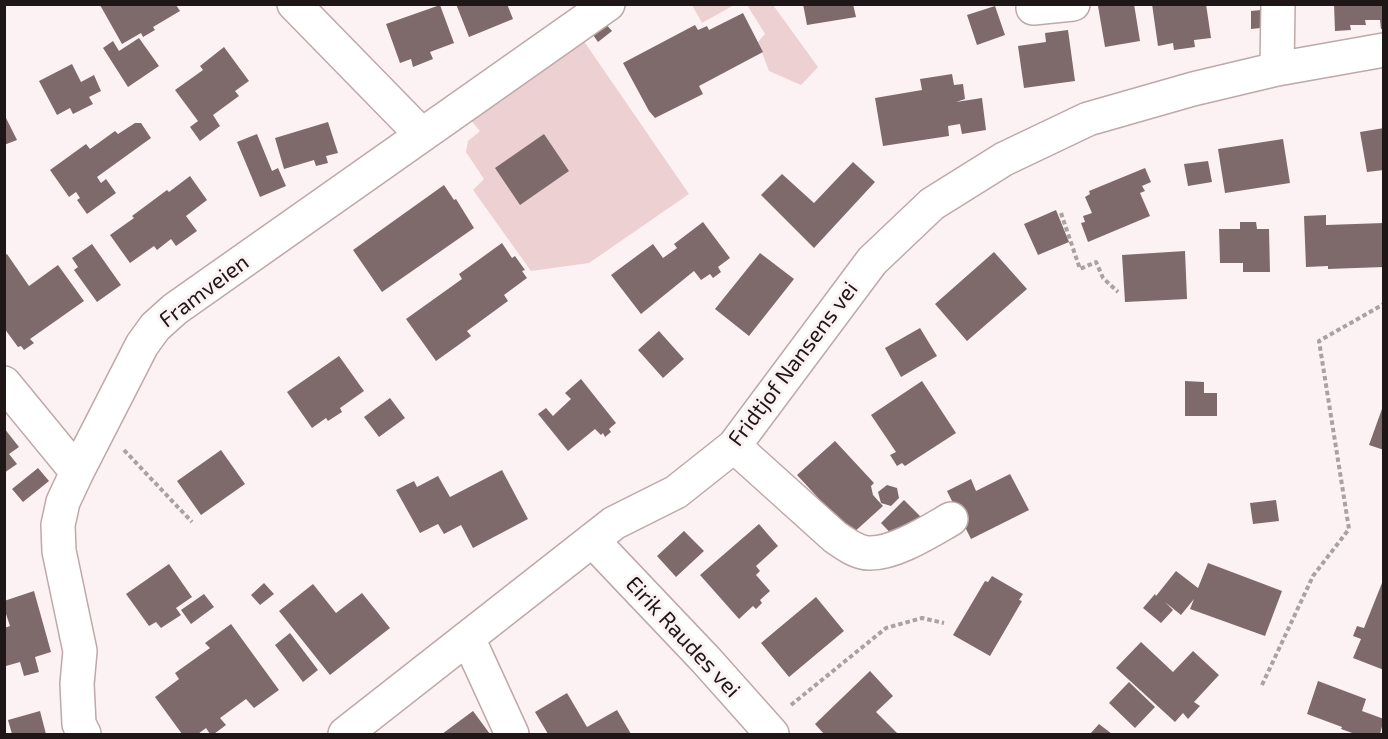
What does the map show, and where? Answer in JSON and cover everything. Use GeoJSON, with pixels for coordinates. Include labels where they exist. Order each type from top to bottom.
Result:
{"type":"FeatureCollection","features":[{"type":"Feature","properties":{"kind":"street"},"geometry":{"type":"LineString","coordinates":[[294,4],[422,135]]}},
{"type":"Feature","properties":{"kind":"street","name":"Framveien"},"geometry":{"type":"LineString","coordinates":[[84,735],[80,724],[77,684],[80,651],[59,551],[58,525],[63,502],[77,472],[142,345],[155,327],[175,309],[608,4]]}},
{"type":"Feature","properties":{"kind":"street"},"geometry":{"type":"LineString","coordinates":[[1033,8],[1073,4]]}},
{"type":"Feature","properties":{"kind":"street"},"geometry":{"type":"LineString","coordinates":[[1276,69],[1278,4]]}},
{"type":"Feature","properties":{"kind":"street","name":"Fridtjof Nansens vei"},"geometry":{"type":"LineString","coordinates":[[345,735],[614,523],[676,492],[734,446],[872,261],[932,204],[1004,159],[1088,119],[1193,89],[1276,69],[1383,50]]}},
{"type":"Feature","properties":{"kind":"street"},"geometry":{"type":"LineString","coordinates":[[4,383],[77,472]]}},
{"type":"Feature","properties":{"kind":"street"},"geometry":{"type":"LineString","coordinates":[[734,446],[849,547],[869,553],[893,548],[919,538],[951,519]]}},
{"type":"Feature","properties":{"kind":"street","name":"Eirik Raudes vei"},"geometry":{"type":"LineString","coordinates":[[592,540],[706,660],[768,731]]}},
{"type":"Feature","properties":{"kind":"street"},"geometry":{"type":"LineString","coordinates":[[468,638],[512,735]]}},
{"type":"Feature","properties":{"kind":"path"},"geometry":{"type":"LineString","coordinates":[[1061,213],[1080,269],[1096,262],[1103,278],[1118,292]]}},
{"type":"Feature","properties":{"kind":"path"},"geometry":{"type":"LineString","coordinates":[[1262,684],[1313,576],[1349,529],[1319,341],[1383,304]]}},
{"type":"Feature","properties":{"kind":"path"},"geometry":{"type":"LineString","coordinates":[[101,425],[192,522]]}},
{"type":"Feature","properties":{"kind":"path"},"geometry":{"type":"LineString","coordinates":[[768,731],[886,628],[922,618],[944,623]]}},
{"type":"Feature","properties":{"kind":"shaded area"},"geometry":{"type":"Polygon","coordinates":[[[692,5],[734,5],[702,23],[692,5]]]}},
{"type":"Feature","properties":{"kind":"shaded area"},"geometry":{"type":"Polygon","coordinates":[[[747,5],[773,5],[818,67],[801,85],[769,71],[758,42],[765,34],[747,5]]]}},
{"type":"Feature","properties":{"kind":"shaded area"},"geometry":{"type":"Polygon","coordinates":[[[581,37],[689,194],[589,263],[531,271],[473,190],[484,179],[466,152],[468,141],[480,131],[467,116],[581,37]]]}},
{"type":"Feature","properties":{"kind":"building"},"geometry":{"type":"Polygon","coordinates":[[[456,4],[507,4],[513,19],[469,37],[456,4]]]}},
{"type":"Feature","properties":{"kind":"building"},"geometry":{"type":"Polygon","coordinates":[[[803,4],[853,4],[856,17],[807,25],[803,4]]]}},
{"type":"Feature","properties":{"kind":"building"},"geometry":{"type":"Polygon","coordinates":[[[1134,4],[1140,41],[1105,47],[1098,6],[1134,4]]]}},
{"type":"Feature","properties":{"kind":"building"},"geometry":{"type":"Polygon","coordinates":[[[1152,4],[1206,4],[1211,38],[1194,40],[1195,47],[1174,50],[1173,43],[1158,46],[1152,4]]]}},
{"type":"Feature","properties":{"kind":"building"},"geometry":{"type":"Polygon","coordinates":[[[1334,4],[1384,4],[1384,29],[1381,29],[1380,20],[1365,20],[1366,25],[1350,25],[1351,30],[1335,31],[1334,4]]]}},
{"type":"Feature","properties":{"kind":"building"},"geometry":{"type":"Polygon","coordinates":[[[100,5],[176,5],[180,11],[153,27],[155,30],[143,37],[141,33],[122,44],[100,5]]]}},
{"type":"Feature","properties":{"kind":"building"},"geometry":{"type":"Polygon","coordinates":[[[440,5],[454,43],[430,52],[433,59],[413,67],[411,59],[400,63],[386,24],[440,5]]]}},
{"type":"Feature","properties":{"kind":"building"},"geometry":{"type":"Polygon","coordinates":[[[995,6],[1005,35],[977,45],[967,15],[995,6]]]}},
{"type":"Feature","properties":{"kind":"building"},"geometry":{"type":"Polygon","coordinates":[[[1261,10],[1261,28],[1251,29],[1251,11],[1261,10]]]}},
{"type":"Feature","properties":{"kind":"building"},"geometry":{"type":"Polygon","coordinates":[[[743,13],[763,52],[699,86],[703,94],[655,118],[623,63],[695,25],[698,30],[707,26],[709,30],[743,13]]]}},
{"type":"Feature","properties":{"kind":"building"},"geometry":{"type":"Polygon","coordinates":[[[604,22],[612,31],[598,42],[591,32],[604,22]]]}},
{"type":"Feature","properties":{"kind":"building"},"geometry":{"type":"Polygon","coordinates":[[[1068,30],[1075,81],[1024,88],[1018,46],[1046,42],[1045,33],[1068,30]]]}},
{"type":"Feature","properties":{"kind":"building"},"geometry":{"type":"Polygon","coordinates":[[[139,38],[159,66],[128,87],[103,48],[113,41],[119,51],[139,38]]]}},
{"type":"Feature","properties":{"kind":"building"},"geometry":{"type":"Polygon","coordinates":[[[224,47],[249,81],[235,91],[239,96],[213,115],[220,126],[200,141],[190,127],[198,121],[175,90],[203,70],[200,66],[224,47]]]}},
{"type":"Feature","properties":{"kind":"building"},"geometry":{"type":"Polygon","coordinates":[[[72,64],[81,82],[94,75],[101,91],[89,97],[93,104],[73,114],[70,108],[57,115],[39,81],[72,64]]]}},
{"type":"Feature","properties":{"kind":"building"},"geometry":{"type":"Polygon","coordinates":[[[952,74],[954,85],[963,84],[965,99],[956,102],[982,98],[986,130],[962,134],[960,124],[948,126],[949,136],[883,146],[875,98],[922,90],[920,79],[952,74]]]}},
{"type":"Feature","properties":{"kind":"building"},"geometry":{"type":"Polygon","coordinates":[[[4,114],[17,140],[4,145],[4,114]]]}},
{"type":"Feature","properties":{"kind":"building"},"geometry":{"type":"Polygon","coordinates":[[[328,122],[338,153],[326,156],[328,163],[316,166],[314,160],[284,169],[275,138],[328,122]]]}},
{"type":"Feature","properties":{"kind":"building"},"geometry":{"type":"Polygon","coordinates":[[[135,123],[141,123],[151,138],[97,177],[101,183],[106,179],[116,193],[87,214],[77,200],[80,198],[76,192],[69,197],[50,170],[86,144],[90,149],[115,131],[118,134],[135,123]]]}},
{"type":"Feature","properties":{"kind":"building"},"geometry":{"type":"Polygon","coordinates":[[[1384,128],[1384,170],[1367,172],[1360,132],[1384,128]]]}},
{"type":"Feature","properties":{"kind":"building"},"geometry":{"type":"Polygon","coordinates":[[[257,134],[272,171],[278,168],[286,186],[260,197],[237,142],[257,134]]]}},
{"type":"Feature","properties":{"kind":"building"},"geometry":{"type":"Polygon","coordinates":[[[544,134],[569,171],[520,205],[495,168],[544,134]]]}},
{"type":"Feature","properties":{"kind":"building"},"geometry":{"type":"Polygon","coordinates":[[[1283,139],[1290,183],[1225,193],[1218,149],[1283,139]]]}},
{"type":"Feature","properties":{"kind":"building"},"geometry":{"type":"Polygon","coordinates":[[[1208,161],[1212,182],[1188,186],[1184,164],[1208,161]]]}},
{"type":"Feature","properties":{"kind":"building"},"geometry":{"type":"Polygon","coordinates":[[[853,162],[875,182],[814,248],[761,195],[782,174],[814,203],[853,162]]]}},
{"type":"Feature","properties":{"kind":"building"},"geometry":{"type":"Polygon","coordinates":[[[1145,168],[1151,182],[1142,186],[1145,191],[1140,193],[1150,216],[1088,242],[1081,223],[1085,222],[1083,216],[1092,213],[1085,197],[1090,194],[1089,191],[1145,168]]]}},
{"type":"Feature","properties":{"kind":"building"},"geometry":{"type":"Polygon","coordinates":[[[190,176],[207,200],[186,216],[197,231],[176,246],[171,239],[157,250],[154,246],[130,263],[110,235],[167,190],[169,192],[190,176]]]}},
{"type":"Feature","properties":{"kind":"building"},"geometry":{"type":"Polygon","coordinates":[[[444,185],[454,200],[456,199],[474,228],[382,292],[353,250],[444,185]]]}},
{"type":"Feature","properties":{"kind":"building"},"geometry":{"type":"Polygon","coordinates":[[[1056,210],[1069,242],[1038,255],[1024,224],[1056,210]]]}},
{"type":"Feature","properties":{"kind":"building"},"geometry":{"type":"Polygon","coordinates":[[[1326,215],[1326,225],[1384,223],[1384,267],[1328,269],[1328,266],[1306,267],[1304,216],[1326,215]]]}},
{"type":"Feature","properties":{"kind":"building"},"geometry":{"type":"Polygon","coordinates":[[[703,222],[730,258],[718,267],[721,272],[713,278],[710,274],[701,280],[694,271],[641,314],[611,275],[653,244],[663,258],[677,248],[674,244],[703,222]]]}},
{"type":"Feature","properties":{"kind":"building"},"geometry":{"type":"Polygon","coordinates":[[[1240,222],[1256,222],[1257,229],[1269,229],[1270,272],[1243,272],[1243,263],[1220,263],[1219,229],[1240,229],[1240,222]]]}},
{"type":"Feature","properties":{"kind":"building"},"geometry":{"type":"Polygon","coordinates":[[[502,243],[512,258],[515,256],[525,270],[522,271],[527,278],[504,295],[508,301],[467,331],[471,336],[436,361],[406,319],[462,279],[459,274],[502,243]]]}},
{"type":"Feature","properties":{"kind":"building"},"geometry":{"type":"Polygon","coordinates":[[[92,244],[121,285],[97,302],[74,270],[78,267],[72,258],[92,244]]]}},
{"type":"Feature","properties":{"kind":"building"},"geometry":{"type":"Polygon","coordinates":[[[1185,251],[1187,299],[1125,302],[1122,255],[1185,251]]]}},
{"type":"Feature","properties":{"kind":"building"},"geometry":{"type":"Polygon","coordinates":[[[994,252],[1027,289],[967,341],[935,304],[994,252]]]}},
{"type":"Feature","properties":{"kind":"building"},"geometry":{"type":"Polygon","coordinates":[[[760,253],[794,279],[749,336],[715,309],[760,253]]]}},
{"type":"Feature","properties":{"kind":"building"},"geometry":{"type":"Polygon","coordinates":[[[7,254],[29,286],[58,265],[84,301],[30,339],[34,343],[24,350],[21,346],[18,347],[4,328],[4,256],[7,254]]]}},
{"type":"Feature","properties":{"kind":"building"},"geometry":{"type":"Polygon","coordinates":[[[920,328],[937,356],[901,377],[885,348],[920,328]]]}},
{"type":"Feature","properties":{"kind":"building"},"geometry":{"type":"Polygon","coordinates":[[[659,331],[684,359],[663,378],[638,350],[659,331]]]}},
{"type":"Feature","properties":{"kind":"building"},"geometry":{"type":"Polygon","coordinates":[[[339,356],[364,391],[340,408],[342,412],[328,421],[326,418],[312,428],[287,392],[339,356]]]}},
{"type":"Feature","properties":{"kind":"building"},"geometry":{"type":"Polygon","coordinates":[[[581,379],[616,423],[605,437],[603,433],[601,435],[595,429],[568,451],[538,414],[546,408],[553,416],[571,399],[565,393],[581,379]]]}},
{"type":"Feature","properties":{"kind":"building"},"geometry":{"type":"Polygon","coordinates":[[[922,381],[956,433],[905,466],[902,463],[897,466],[890,455],[896,452],[871,415],[922,381]]]}},
{"type":"Feature","properties":{"kind":"building"},"geometry":{"type":"Polygon","coordinates":[[[1185,381],[1204,382],[1204,393],[1217,393],[1217,416],[1185,416],[1185,381]]]}},
{"type":"Feature","properties":{"kind":"building"},"geometry":{"type":"Polygon","coordinates":[[[390,398],[405,418],[379,437],[364,417],[390,398]]]}},
{"type":"Feature","properties":{"kind":"building"},"geometry":{"type":"Polygon","coordinates":[[[1384,406],[1384,450],[1369,445],[1384,406]]]}},
{"type":"Feature","properties":{"kind":"building"},"geometry":{"type":"Polygon","coordinates":[[[4,428],[19,447],[9,454],[17,464],[4,473],[4,428]]]}},
{"type":"Feature","properties":{"kind":"building"},"geometry":{"type":"Polygon","coordinates":[[[835,441],[874,483],[871,486],[873,495],[883,506],[852,534],[818,506],[822,502],[797,475],[835,441]]]}},
{"type":"Feature","properties":{"kind":"building"},"geometry":{"type":"Polygon","coordinates":[[[221,450],[245,484],[201,515],[177,481],[221,450]]]}},
{"type":"Feature","properties":{"kind":"building"},"geometry":{"type":"Polygon","coordinates":[[[38,468],[49,481],[23,502],[12,489],[38,468]]]}},
{"type":"Feature","properties":{"kind":"building"},"geometry":{"type":"Polygon","coordinates":[[[502,470],[528,519],[473,548],[461,525],[444,534],[438,524],[420,533],[396,490],[414,481],[417,487],[438,476],[450,497],[502,470]]]}},
{"type":"Feature","properties":{"kind":"building"},"geometry":{"type":"Polygon","coordinates":[[[1010,474],[1029,510],[971,539],[947,491],[971,479],[976,491],[1010,474]]]}},
{"type":"Feature","properties":{"kind":"building"},"geometry":{"type":"Polygon","coordinates":[[[887,485],[897,488],[899,498],[891,506],[881,503],[878,492],[887,485]]]}},
{"type":"Feature","properties":{"kind":"building"},"geometry":{"type":"Polygon","coordinates":[[[904,500],[924,520],[900,543],[881,523],[904,500]]]}},
{"type":"Feature","properties":{"kind":"building"},"geometry":{"type":"Polygon","coordinates":[[[1276,500],[1279,521],[1253,524],[1250,503],[1276,500]]]}},
{"type":"Feature","properties":{"kind":"building"},"geometry":{"type":"Polygon","coordinates":[[[759,524],[778,546],[756,566],[760,571],[756,575],[770,591],[760,600],[762,603],[756,609],[753,606],[739,619],[700,575],[759,524]]]}},
{"type":"Feature","properties":{"kind":"building"},"geometry":{"type":"Polygon","coordinates":[[[684,531],[704,551],[676,577],[657,556],[684,531]]]}},
{"type":"Feature","properties":{"kind":"building"},"geometry":{"type":"Polygon","coordinates":[[[1208,563],[1282,591],[1265,636],[1190,609],[1194,599],[1181,615],[1165,602],[1173,610],[1161,623],[1143,608],[1176,571],[1198,588],[1208,563]]]}},
{"type":"Feature","properties":{"kind":"building"},"geometry":{"type":"Polygon","coordinates":[[[169,564],[192,597],[176,608],[181,615],[161,628],[156,622],[149,626],[126,594],[169,564]]]}},
{"type":"Feature","properties":{"kind":"building"},"geometry":{"type":"Polygon","coordinates":[[[992,576],[1023,594],[1019,600],[1022,601],[990,656],[953,635],[985,581],[988,582],[992,576]]]}},
{"type":"Feature","properties":{"kind":"building"},"geometry":{"type":"Polygon","coordinates":[[[264,583],[274,594],[260,605],[251,595],[264,583]]]}},
{"type":"Feature","properties":{"kind":"building"},"geometry":{"type":"Polygon","coordinates":[[[1382,583],[1384,584],[1384,670],[1353,658],[1361,639],[1353,636],[1357,626],[1364,628],[1382,583]]]}},
{"type":"Feature","properties":{"kind":"building"},"geometry":{"type":"Polygon","coordinates":[[[313,584],[336,613],[362,593],[390,628],[330,675],[279,611],[313,584]]]}},
{"type":"Feature","properties":{"kind":"building"},"geometry":{"type":"Polygon","coordinates":[[[34,591],[51,652],[35,657],[39,672],[24,676],[20,662],[6,666],[4,660],[4,628],[10,626],[4,601],[34,591]]]}},
{"type":"Feature","properties":{"kind":"building"},"geometry":{"type":"Polygon","coordinates":[[[204,594],[214,607],[191,624],[181,610],[204,594]]]}},
{"type":"Feature","properties":{"kind":"building"},"geometry":{"type":"Polygon","coordinates":[[[816,597],[844,631],[789,677],[761,643],[816,597]]]}},
{"type":"Feature","properties":{"kind":"building"},"geometry":{"type":"Polygon","coordinates":[[[231,624],[279,690],[254,708],[246,699],[220,718],[226,725],[214,734],[210,734],[206,728],[198,734],[182,734],[155,697],[179,679],[175,673],[210,648],[205,643],[231,624]]]}},
{"type":"Feature","properties":{"kind":"building"},"geometry":{"type":"Polygon","coordinates":[[[290,633],[318,670],[303,682],[275,645],[290,633]]]}},
{"type":"Feature","properties":{"kind":"building"},"geometry":{"type":"Polygon","coordinates":[[[1141,642],[1173,672],[1193,651],[1219,675],[1194,702],[1200,706],[1188,719],[1183,713],[1175,722],[1116,668],[1141,642]]]}},
{"type":"Feature","properties":{"kind":"building"},"geometry":{"type":"Polygon","coordinates":[[[870,671],[893,696],[876,712],[898,734],[824,734],[815,724],[870,671]]]}},
{"type":"Feature","properties":{"kind":"building"},"geometry":{"type":"Polygon","coordinates":[[[1318,681],[1366,699],[1362,711],[1384,719],[1380,734],[1355,734],[1307,714],[1318,681]]]}},
{"type":"Feature","properties":{"kind":"building"},"geometry":{"type":"Polygon","coordinates":[[[1129,682],[1155,707],[1135,728],[1109,703],[1129,682]]]}},
{"type":"Feature","properties":{"kind":"building"},"geometry":{"type":"Polygon","coordinates":[[[567,693],[587,727],[617,710],[631,734],[548,734],[535,712],[567,693]]]}},
{"type":"Feature","properties":{"kind":"building"},"geometry":{"type":"Polygon","coordinates":[[[40,711],[46,734],[12,734],[8,720],[40,711]]]}},
{"type":"Feature","properties":{"kind":"building"},"geometry":{"type":"Polygon","coordinates":[[[473,711],[490,734],[442,734],[473,711]]]}},
{"type":"Feature","properties":{"kind":"building"},"geometry":{"type":"Polygon","coordinates":[[[1099,724],[1112,734],[1090,734],[1099,724]]]}}]}
